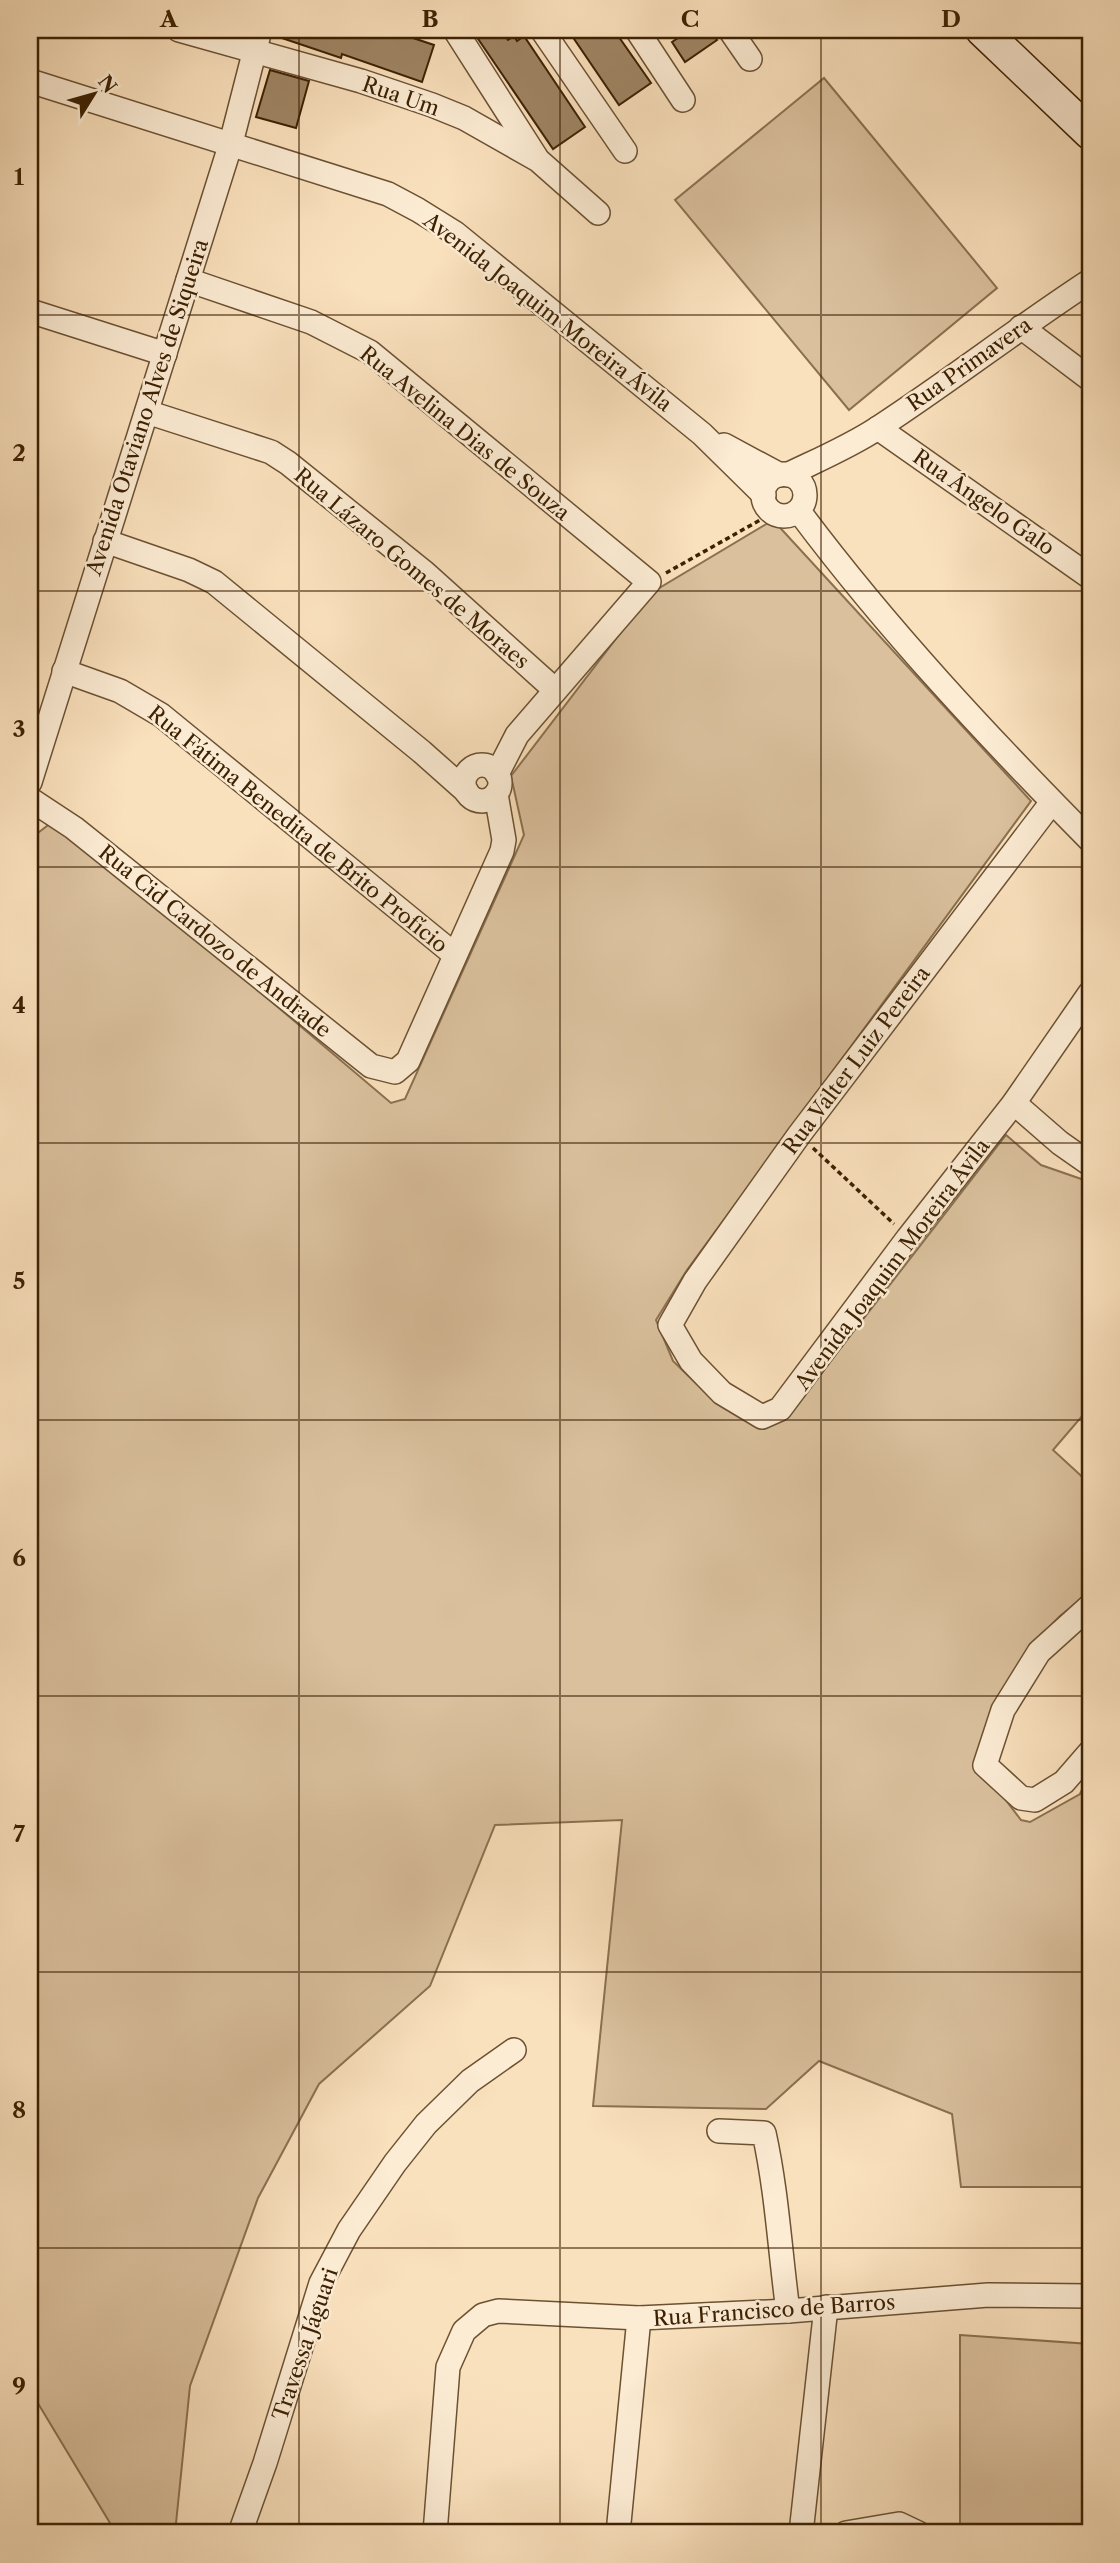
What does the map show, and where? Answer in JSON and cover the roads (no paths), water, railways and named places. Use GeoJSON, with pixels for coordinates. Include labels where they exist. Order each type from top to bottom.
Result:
{"type":"FeatureCollection","features":[{"type":"Feature","properties":{"kind":"street","name":"Rua Um"},"geometry":{"type":"LineString","coordinates":[[179,30],[257,41],[360,81],[432,105],[483,128],[538,160],[598,213]]}},
{"type":"Feature","properties":{"kind":"street"},"geometry":{"type":"LineString","coordinates":[[455,30],[538,160]]}},
{"type":"Feature","properties":{"kind":"street"},"geometry":{"type":"LineString","coordinates":[[542,30],[625,151]]}},
{"type":"Feature","properties":{"kind":"street"},"geometry":{"type":"LineString","coordinates":[[637,30],[683,100]]}},
{"type":"Feature","properties":{"kind":"street"},"geometry":{"type":"LineString","coordinates":[[730,30],[750,59]]}},
{"type":"Feature","properties":{"kind":"street"},"geometry":{"type":"LineString","coordinates":[[982,30],[1090,133]]}},
{"type":"Feature","properties":{"kind":"street","name":"Avenida Otaviano Alves de Siqueira"},"geometry":{"type":"LineString","coordinates":[[30,782],[231,143],[257,41]]}},
{"type":"Feature","properties":{"kind":"street","name":"Avenida Joaquim Moreira Ávila"},"geometry":{"type":"LineString","coordinates":[[30,81],[388,194],[455,233],[784,504],[801,514],[850,577],[1003,753],[1090,840]]}},
{"type":"Feature","properties":{"kind":"street","name":"Rua Avelina Dias de Souza"},"geometry":{"type":"LineString","coordinates":[[188,280],[311,322],[370,352],[649,582],[554,689]]}},
{"type":"Feature","properties":{"kind":"street","name":"Rua Primavera"},"geometry":{"type":"LineString","coordinates":[[783,475],[847,446],[878,428],[1090,281]]}},
{"type":"Feature","properties":{"kind":"street"},"geometry":{"type":"LineString","coordinates":[[30,312],[165,354]]}},
{"type":"Feature","properties":{"kind":"street"},"geometry":{"type":"LineString","coordinates":[[1021,327],[1090,379]]}},
{"type":"Feature","properties":{"kind":"street","name":"Rua Lázaro Gomes de Moraes"},"geometry":{"type":"LineString","coordinates":[[148,412],[271,452],[288,463],[425,573],[554,689]]}},
{"type":"Feature","properties":{"kind":"street","name":"Rua Ângelo Galo"},"geometry":{"type":"LineString","coordinates":[[878,428],[1090,577]]}},
{"type":"Feature","properties":{"kind":"street","name":"Avenida Joaquim Moreira Ávila"},"geometry":{"type":"LineString","coordinates":[[702,434],[783,475]]}},
{"type":"Feature","properties":{"kind":"street","name":"Rua Primavera"},"geometry":{"type":"LineString","coordinates":[[784,504],[847,446]]}},
{"type":"Feature","properties":{"kind":"street"},"geometry":{"type":"LineString","coordinates":[[783,475],[800,481],[784,504],[768,483],[783,475]]}},
{"type":"Feature","properties":{"kind":"street"},"geometry":{"type":"LineString","coordinates":[[105,541],[189,570],[214,582],[422,752],[482,783],[500,825],[502,851],[455,956]]}},
{"type":"Feature","properties":{"kind":"street","name":"Rua Fátima Benedita de Brito Profício"},"geometry":{"type":"LineString","coordinates":[[64,671],[120,691],[161,715],[455,956]]}},
{"type":"Feature","properties":{"kind":"street"},"geometry":{"type":"LineString","coordinates":[[482,783],[554,689]]}},
{"type":"Feature","properties":{"kind":"street","name":"Rua Cid Cardozo de Andrade"},"geometry":{"type":"LineString","coordinates":[[30,799],[74,828],[371,1066],[386,1072],[401,1069],[408,1060],[455,956]]}},
{"type":"Feature","properties":{"kind":"street","name":"Rua Valter Luiz Pereira"},"geometry":{"type":"LineString","coordinates":[[670,1325],[695,1281],[799,1135],[1052,802]]}},
{"type":"Feature","properties":{"kind":"street","name":"Avenida Joaquim Moreira Ávila"},"geometry":{"type":"LineString","coordinates":[[670,1325],[691,1361],[722,1393],[762,1417],[780,1409],[908,1238],[1014,1103],[1090,993]]}},
{"type":"Feature","properties":{"kind":"street"},"geometry":{"type":"LineString","coordinates":[[1014,1103],[1060,1143],[1090,1164]]}},
{"type":"Feature","properties":{"kind":"street"},"geometry":{"type":"LineString","coordinates":[[1090,1606],[1039,1652],[1003,1710],[985,1765],[1021,1798],[1035,1800],[1064,1782],[1090,1752]]}},
{"type":"Feature","properties":{"kind":"street","name":"Travessa Jáguari"},"geometry":{"type":"LineString","coordinates":[[240,2533],[265,2463],[321,2283],[349,2230],[395,2162],[426,2124],[470,2081],[514,2050]]}},
{"type":"Feature","properties":{"kind":"street"},"geometry":{"type":"LineString","coordinates":[[719,2131],[764,2133],[773,2174],[778,2244],[788,2311]]}},
{"type":"Feature","properties":{"kind":"street","name":"Rua Francisco de Barros"},"geometry":{"type":"LineString","coordinates":[[435,2533],[448,2367],[464,2331],[483,2315],[498,2311],[639,2318],[788,2311],[988,2295],[1090,2296]]}},
{"type":"Feature","properties":{"kind":"street"},"geometry":{"type":"LineString","coordinates":[[801,2533],[826,2307]]}},
{"type":"Feature","properties":{"kind":"street"},"geometry":{"type":"LineString","coordinates":[[618,2533],[639,2318]]}},
{"type":"Feature","properties":{"kind":"street"},"geometry":{"type":"LineString","coordinates":[[846,2533],[899,2524],[918,2533]]}}]}
